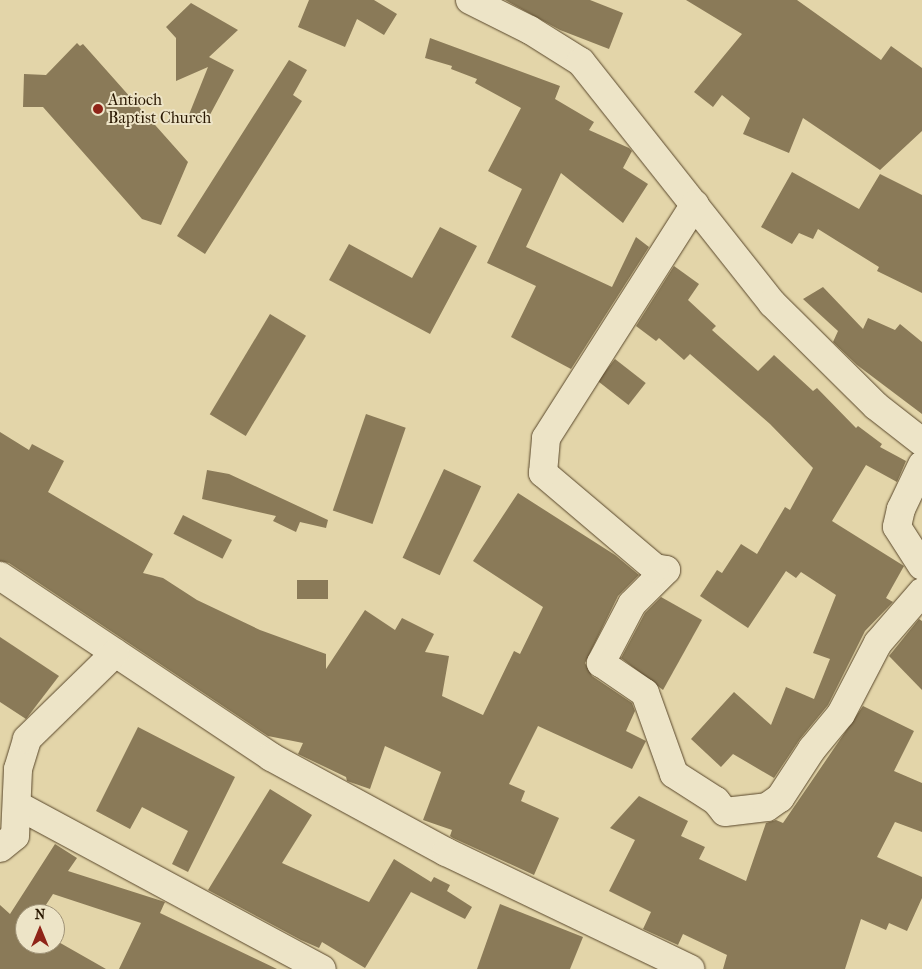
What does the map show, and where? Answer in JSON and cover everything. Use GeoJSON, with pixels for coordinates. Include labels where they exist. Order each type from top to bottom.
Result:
{"type":"FeatureCollection","features":[{"type":"Feature","properties":{"kind":"street"},"geometry":{"type":"LineString","coordinates":[[470,0],[530,30],[581,62],[772,303],[876,406],[922,442]]}},
{"type":"Feature","properties":{"kind":"street"},"geometry":{"type":"LineString","coordinates":[[695,204],[546,438],[543,473],[655,568],[666,570],[657,575],[632,604],[601,662],[645,693],[674,774],[716,801],[725,812],[767,807],[780,798],[812,749],[841,714],[878,642],[922,592]]}},
{"type":"Feature","properties":{"kind":"street"},"geometry":{"type":"LineString","coordinates":[[922,465],[901,509],[897,527],[922,566]]}},
{"type":"Feature","properties":{"kind":"street"},"geometry":{"type":"LineString","coordinates":[[0,576],[271,757],[446,852],[690,969]]}},
{"type":"Feature","properties":{"kind":"street"},"geometry":{"type":"LineString","coordinates":[[0,848],[15,836],[18,769],[27,739],[115,653]]}},
{"type":"Feature","properties":{"kind":"street"},"geometry":{"type":"LineString","coordinates":[[17,805],[322,969]]}},
{"type":"Feature","properties":{"kind":"building"},"geometry":{"type":"Polygon","coordinates":[[[309,0],[374,0],[397,14],[384,35],[357,19],[345,47],[298,27],[309,0]]]}},
{"type":"Feature","properties":{"kind":"building"},"geometry":{"type":"Polygon","coordinates":[[[505,0],[590,0],[623,13],[609,49],[560,30],[505,0]]]}},
{"type":"Feature","properties":{"kind":"building"},"geometry":{"type":"Polygon","coordinates":[[[686,0],[797,0],[881,60],[891,46],[922,68],[922,131],[880,170],[803,118],[789,153],[743,134],[750,118],[722,95],[713,107],[694,92],[742,34],[686,0]]]}},
{"type":"Feature","properties":{"kind":"building"},"geometry":{"type":"Polygon","coordinates":[[[191,3],[238,30],[209,57],[234,70],[205,124],[188,117],[208,67],[176,81],[176,38],[166,27],[191,3]]]}},
{"type":"Feature","properties":{"kind":"building"},"geometry":{"type":"Polygon","coordinates":[[[430,38],[560,86],[555,99],[594,122],[589,130],[629,148],[632,151],[623,168],[648,184],[623,223],[561,173],[526,247],[612,287],[636,237],[649,247],[571,369],[511,337],[536,286],[487,263],[522,189],[488,171],[521,108],[475,83],[477,79],[451,69],[452,66],[425,58],[430,38]]]}},
{"type":"Feature","properties":{"kind":"building"},"geometry":{"type":"Polygon","coordinates":[[[77,43],[80,46],[83,44],[188,162],[161,225],[142,219],[43,107],[23,107],[24,74],[46,75],[77,43]]]}},
{"type":"Feature","properties":{"kind":"building"},"geometry":{"type":"Polygon","coordinates":[[[289,60],[307,70],[293,95],[302,101],[205,254],[177,236],[289,60]]]}},
{"type":"Feature","properties":{"kind":"building"},"geometry":{"type":"Polygon","coordinates":[[[792,172],[859,209],[880,174],[922,195],[922,293],[877,271],[879,267],[818,229],[813,239],[799,233],[792,244],[761,227],[792,172]]]}},
{"type":"Feature","properties":{"kind":"building"},"geometry":{"type":"Polygon","coordinates":[[[440,227],[477,246],[430,334],[329,280],[349,244],[412,278],[440,227]]]}},
{"type":"Feature","properties":{"kind":"building"},"geometry":{"type":"Polygon","coordinates":[[[674,266],[699,284],[688,300],[716,326],[712,330],[758,371],[774,355],[813,391],[817,388],[856,428],[858,426],[882,444],[880,447],[906,461],[897,482],[866,465],[832,521],[904,566],[886,598],[893,602],[865,631],[828,705],[800,739],[774,778],[733,754],[721,767],[691,739],[734,692],[771,725],[786,687],[814,699],[830,659],[813,653],[836,595],[801,572],[796,578],[786,571],[748,628],[700,596],[717,570],[722,573],[741,544],[757,554],[785,507],[790,510],[813,468],[770,424],[690,354],[684,360],[659,338],[656,341],[636,326],[674,266]]]}},
{"type":"Feature","properties":{"kind":"building"},"geometry":{"type":"Polygon","coordinates":[[[823,287],[863,329],[868,318],[895,330],[900,324],[922,342],[922,414],[857,365],[833,342],[838,331],[803,299],[823,287]]]}},
{"type":"Feature","properties":{"kind":"building"},"geometry":{"type":"Polygon","coordinates":[[[270,314],[306,336],[246,436],[210,414],[270,314]]]}},
{"type":"Feature","properties":{"kind":"building"},"geometry":{"type":"Polygon","coordinates":[[[615,359],[646,383],[628,405],[598,381],[615,359]]]}},
{"type":"Feature","properties":{"kind":"building"},"geometry":{"type":"Polygon","coordinates":[[[366,414],[406,428],[373,524],[333,510],[366,414]]]}},
{"type":"Feature","properties":{"kind":"building"},"geometry":{"type":"Polygon","coordinates":[[[0,432],[29,450],[32,444],[64,461],[48,492],[153,554],[143,573],[163,578],[197,600],[260,630],[326,654],[326,669],[365,610],[395,630],[402,618],[434,634],[425,652],[449,656],[442,696],[483,715],[514,651],[520,654],[543,607],[473,561],[518,493],[615,555],[639,575],[618,596],[585,663],[592,676],[632,703],[635,711],[626,731],[646,741],[632,769],[538,726],[509,784],[525,791],[521,801],[559,818],[534,875],[453,838],[450,836],[452,830],[423,820],[441,772],[385,746],[370,789],[347,781],[346,777],[298,754],[303,743],[268,736],[9,563],[0,561],[0,432]]]}},
{"type":"Feature","properties":{"kind":"building"},"geometry":{"type":"Polygon","coordinates":[[[444,469],[481,486],[440,575],[403,558],[444,469]]]}},
{"type":"Feature","properties":{"kind":"building"},"geometry":{"type":"Polygon","coordinates":[[[207,470],[229,474],[328,520],[326,528],[300,522],[296,532],[273,521],[276,516],[202,499],[207,470]]]}},
{"type":"Feature","properties":{"kind":"building"},"geometry":{"type":"Polygon","coordinates":[[[183,515],[232,540],[222,559],[173,534],[183,515]]]}},
{"type":"Feature","properties":{"kind":"building"},"geometry":{"type":"Polygon","coordinates":[[[297,580],[328,580],[328,599],[297,599],[297,580]]]}},
{"type":"Feature","properties":{"kind":"building"},"geometry":{"type":"Polygon","coordinates":[[[661,597],[702,620],[663,690],[621,658],[645,613],[661,597]]]}},
{"type":"Feature","properties":{"kind":"building"},"geometry":{"type":"Polygon","coordinates":[[[919,619],[922,621],[922,690],[889,656],[919,619]]]}},
{"type":"Feature","properties":{"kind":"building"},"geometry":{"type":"Polygon","coordinates":[[[0,637],[59,676],[26,719],[0,702],[0,637]]]}},
{"type":"Feature","properties":{"kind":"building"},"geometry":{"type":"Polygon","coordinates":[[[863,706],[914,731],[894,771],[922,783],[922,832],[895,822],[877,857],[922,877],[922,898],[907,931],[889,923],[886,930],[861,919],[845,969],[723,969],[727,955],[683,934],[678,945],[643,929],[651,912],[609,891],[635,840],[610,828],[639,796],[688,821],[681,836],[705,847],[699,859],[746,881],[766,823],[776,820],[783,823],[863,706]]]}},
{"type":"Feature","properties":{"kind":"building"},"geometry":{"type":"Polygon","coordinates":[[[138,727],[235,777],[188,872],[172,864],[188,831],[142,807],[130,829],[96,811],[138,727]]]}},
{"type":"Feature","properties":{"kind":"building"},"geometry":{"type":"Polygon","coordinates":[[[270,789],[312,815],[282,863],[369,902],[394,859],[431,882],[434,877],[450,885],[447,891],[472,907],[465,919],[411,892],[365,968],[322,942],[319,948],[301,940],[208,890],[270,789]]]}},
{"type":"Feature","properties":{"kind":"building"},"geometry":{"type":"Polygon","coordinates":[[[55,844],[77,858],[68,871],[165,902],[160,913],[277,969],[119,969],[141,923],[53,894],[46,904],[16,904],[55,844]]]}},
{"type":"Feature","properties":{"kind":"building"},"geometry":{"type":"Polygon","coordinates":[[[500,904],[583,937],[570,969],[477,969],[500,904]]]}},
{"type":"Feature","properties":{"kind":"building"},"geometry":{"type":"Polygon","coordinates":[[[0,905],[10,914],[15,906],[15,954],[65,954],[65,946],[106,969],[0,969],[0,905]]]}},
{"type":"Feature","properties":{"kind":"place","name":"Antioch Baptist Church"},"geometry":{"type":"Point","coordinates":[98,109]}}]}
